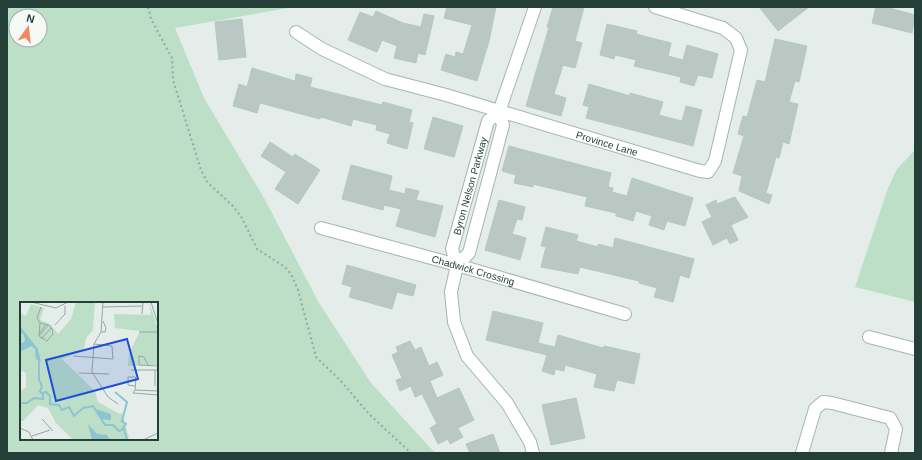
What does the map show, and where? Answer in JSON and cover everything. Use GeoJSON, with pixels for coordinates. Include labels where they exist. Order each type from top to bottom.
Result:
{"type":"FeatureCollection","features":[{"type":"Feature","properties":{"kind":"street","name":"Byron Nelson Parkway"},"geometry":{"type":"LineString","coordinates":[[533,453],[530,442],[507,403],[467,356],[454,322],[451,292],[457,264],[452,249],[488,121],[499,112],[535,7]]}},
{"type":"Feature","properties":{"kind":"street","name":"Province Lane"},"geometry":{"type":"LineString","coordinates":[[296,32],[322,49],[385,79],[446,95],[700,172],[708,172],[715,161],[741,50],[736,38],[723,28],[655,7]]}},
{"type":"Feature","properties":{"kind":"street","name":"Byron Nelson Parkway"},"geometry":{"type":"LineString","coordinates":[[457,264],[469,253],[503,125],[499,112]]}},
{"type":"Feature","properties":{"kind":"street"},"geometry":{"type":"LineString","coordinates":[[470,185],[486,188]]}},
{"type":"Feature","properties":{"kind":"street","name":"Chadwick Crossing"},"geometry":{"type":"LineString","coordinates":[[321,228],[457,264],[625,314]]}},
{"type":"Feature","properties":{"kind":"street"},"geometry":{"type":"LineString","coordinates":[[869,337],[915,349]]}},
{"type":"Feature","properties":{"kind":"street"},"geometry":{"type":"LineString","coordinates":[[802,453],[815,409],[823,402],[890,418],[896,429],[891,453]]}},
{"type":"Feature","properties":{"kind":"path"},"geometry":{"type":"LineString","coordinates":[[148,7],[151,19],[172,58],[173,80],[201,170],[208,183],[232,205],[242,218],[257,249],[285,267],[291,274],[298,290],[316,357],[340,380],[369,414],[411,453]]}},
{"type":"Feature","properties":{"kind":"green space"},"geometry":{"type":"Polygon","coordinates":[[[7,7],[294,7],[175,28],[204,98],[264,198],[319,303],[371,383],[435,453],[7,453],[7,7]]]}},
{"type":"Feature","properties":{"kind":"green space"},"geometry":{"type":"Polygon","coordinates":[[[915,150],[915,302],[855,287],[888,188],[897,169],[915,150]]]}},
{"type":"Feature","properties":{"kind":"building"},"geometry":{"type":"Polygon","coordinates":[[[447,7],[496,7],[489,41],[477,81],[441,70],[446,54],[455,57],[456,52],[463,54],[472,25],[444,18],[447,7]]]}},
{"type":"Feature","properties":{"kind":"building"},"geometry":{"type":"Polygon","coordinates":[[[553,7],[584,7],[575,41],[582,43],[575,68],[563,65],[554,94],[566,98],[561,116],[526,106],[549,27],[547,27],[553,7]]]}},
{"type":"Feature","properties":{"kind":"building"},"geometry":{"type":"Polygon","coordinates":[[[759,7],[809,7],[778,31],[759,7]]]}},
{"type":"Feature","properties":{"kind":"building"},"geometry":{"type":"Polygon","coordinates":[[[876,7],[886,7],[915,15],[912,33],[872,23],[876,7]]]}},
{"type":"Feature","properties":{"kind":"building"},"geometry":{"type":"Polygon","coordinates":[[[376,11],[403,23],[421,27],[424,14],[434,16],[425,55],[418,53],[416,63],[394,58],[397,46],[382,40],[377,52],[348,40],[360,12],[373,17],[376,11]]]}},
{"type":"Feature","properties":{"kind":"building"},"geometry":{"type":"Polygon","coordinates":[[[242,19],[246,57],[219,60],[215,22],[242,19]]]}},
{"type":"Feature","properties":{"kind":"building"},"geometry":{"type":"Polygon","coordinates":[[[607,24],[637,31],[636,34],[671,43],[668,56],[683,60],[687,45],[718,54],[712,78],[698,75],[694,86],[680,82],[681,77],[634,66],[636,60],[615,55],[614,59],[600,55],[607,24]]]}},
{"type":"Feature","properties":{"kind":"building"},"geometry":{"type":"Polygon","coordinates":[[[775,39],[807,46],[799,82],[795,81],[789,102],[798,104],[789,144],[783,142],[779,158],[776,157],[766,193],[772,195],[769,204],[739,191],[742,176],[733,173],[744,136],[738,134],[743,116],[747,117],[757,80],[765,82],[775,39]]]}},
{"type":"Feature","properties":{"kind":"building"},"geometry":{"type":"Polygon","coordinates":[[[252,68],[295,81],[296,74],[312,78],[310,87],[382,105],[383,102],[412,110],[409,122],[413,123],[407,149],[387,143],[390,134],[376,130],[377,125],[353,119],[351,126],[321,117],[320,119],[260,103],[257,113],[233,106],[239,84],[247,87],[252,68]]]}},
{"type":"Feature","properties":{"kind":"building"},"geometry":{"type":"Polygon","coordinates":[[[589,84],[630,96],[630,93],[663,102],[659,115],[682,121],[686,106],[702,110],[693,146],[586,118],[589,107],[583,105],[589,84]]]}},
{"type":"Feature","properties":{"kind":"building"},"geometry":{"type":"Polygon","coordinates":[[[433,117],[463,126],[454,157],[424,149],[433,117]]]}},
{"type":"Feature","properties":{"kind":"building"},"geometry":{"type":"Polygon","coordinates":[[[270,142],[293,157],[295,154],[320,170],[298,204],[275,189],[286,172],[261,156],[270,142]]]}},
{"type":"Feature","properties":{"kind":"building"},"geometry":{"type":"Polygon","coordinates":[[[509,146],[611,173],[608,187],[613,188],[612,192],[627,196],[632,178],[693,198],[685,226],[667,221],[664,230],[649,225],[652,216],[636,211],[633,221],[616,216],[616,213],[585,206],[587,197],[533,184],[533,187],[514,183],[516,175],[502,171],[509,146]]]}},
{"type":"Feature","properties":{"kind":"building"},"geometry":{"type":"Polygon","coordinates":[[[351,165],[392,176],[389,190],[405,194],[406,188],[419,191],[416,200],[443,206],[435,237],[396,226],[401,209],[384,205],[383,210],[342,199],[351,165]]]}},
{"type":"Feature","properties":{"kind":"building"},"geometry":{"type":"Polygon","coordinates":[[[735,197],[748,217],[731,225],[738,240],[730,244],[727,238],[713,245],[702,222],[712,217],[706,205],[716,200],[717,204],[735,197]]]}},
{"type":"Feature","properties":{"kind":"building"},"geometry":{"type":"Polygon","coordinates":[[[499,200],[525,207],[522,220],[517,219],[512,234],[526,238],[520,260],[485,250],[499,200]]]}},
{"type":"Feature","properties":{"kind":"building"},"geometry":{"type":"Polygon","coordinates":[[[546,227],[578,235],[576,241],[598,247],[598,244],[613,248],[615,238],[694,259],[689,278],[680,275],[673,302],[654,297],[657,288],[639,283],[639,281],[580,267],[578,274],[541,267],[546,247],[541,246],[546,227]]]}},
{"type":"Feature","properties":{"kind":"building"},"geometry":{"type":"Polygon","coordinates":[[[347,265],[416,285],[413,296],[397,292],[392,309],[349,297],[352,287],[342,284],[347,265]]]}},
{"type":"Feature","properties":{"kind":"building"},"geometry":{"type":"Polygon","coordinates":[[[493,311],[543,323],[538,343],[555,347],[558,335],[603,348],[604,346],[640,354],[634,384],[617,380],[614,391],[594,387],[597,374],[565,365],[564,371],[555,369],[554,375],[542,371],[547,355],[486,340],[493,311]]]}},
{"type":"Feature","properties":{"kind":"building"},"geometry":{"type":"Polygon","coordinates":[[[410,341],[415,350],[421,347],[429,366],[437,362],[443,375],[430,381],[437,398],[459,388],[474,420],[458,428],[463,437],[450,444],[448,439],[438,444],[430,428],[437,424],[422,394],[415,397],[411,386],[400,391],[396,380],[402,378],[392,355],[398,352],[396,347],[410,341]]]}},
{"type":"Feature","properties":{"kind":"building"},"geometry":{"type":"Polygon","coordinates":[[[576,398],[585,438],[551,445],[542,405],[576,398]]]}},
{"type":"Feature","properties":{"kind":"building"},"geometry":{"type":"Polygon","coordinates":[[[493,434],[500,453],[470,453],[466,444],[493,434]]]}}]}
